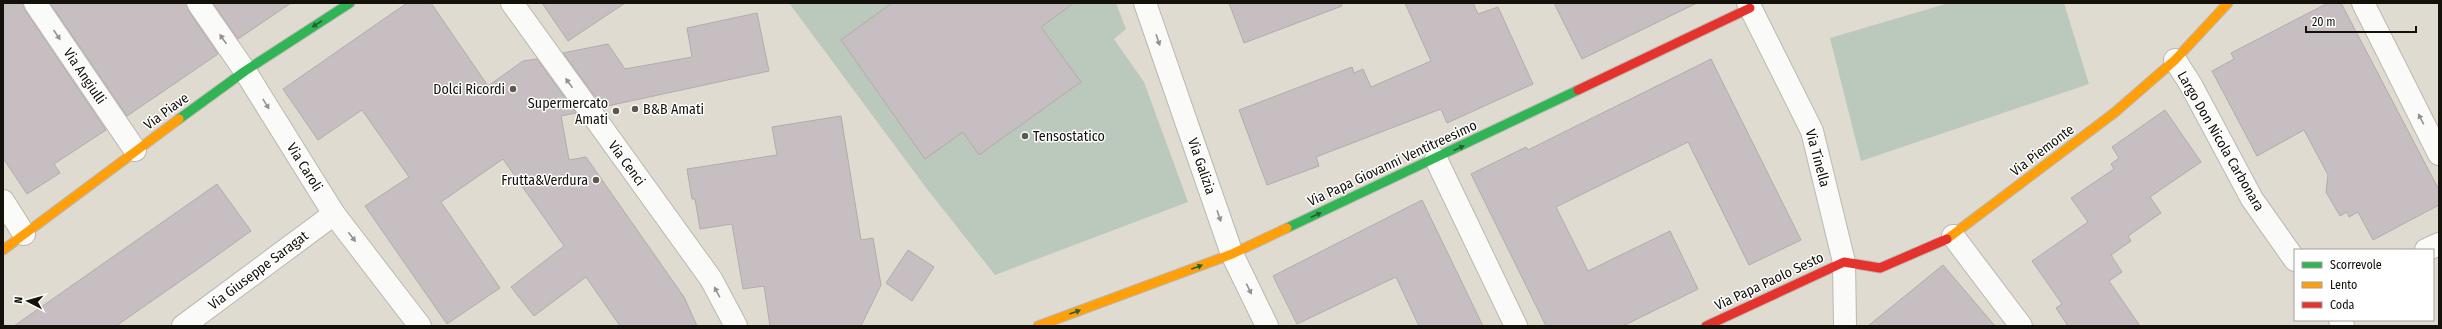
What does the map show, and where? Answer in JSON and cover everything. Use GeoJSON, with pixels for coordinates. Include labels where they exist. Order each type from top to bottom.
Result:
{"type":"FeatureCollection","features":[{"type":"Feature","properties":{"kind":"street","name":"Via Angiulli"},"geometry":{"type":"LineString","coordinates":[[35,3],[135,150]]}},
{"type":"Feature","properties":{"kind":"street","name":"Via Caroli"},"geometry":{"type":"LineString","coordinates":[[198,3],[245,71],[334,214],[420,326]]}},
{"type":"Feature","properties":{"kind":"street","name":"Via Cenci"},"geometry":{"type":"LineString","coordinates":[[512,3],[710,279],[736,326]]}},
{"type":"Feature","properties":{"kind":"street","name":"Via Galizia"},"geometry":{"type":"LineString","coordinates":[[1145,3],[1232,254],[1267,326]]}},
{"type":"Feature","properties":{"kind":"street"},"geometry":{"type":"LineString","coordinates":[[2363,3],[2439,154]]}},
{"type":"Feature","properties":{"kind":"street","name":"Via Piave"},"geometry":{"type":"LineString","coordinates":[[3,250],[135,150],[245,71],[346,4]]}},
{"type":"Feature","properties":{"kind":"street","name":"Via Piemonte"},"geometry":{"type":"LineString","coordinates":[[1844,262],[1880,268],[1953,236],[2114,113],[2175,60],[2225,4]]}},
{"type":"Feature","properties":{"kind":"street","name":"Via Papa Giovanni Ventitreesimo"},"geometry":{"type":"LineString","coordinates":[[1038,326],[1232,254],[1436,158],[1749,5]]}},
{"type":"Feature","properties":{"kind":"street","name":"Via Tinella"},"geometry":{"type":"LineString","coordinates":[[1749,5],[1812,131],[1844,262],[1845,326]]}},
{"type":"Feature","properties":{"kind":"street","name":"Largo Don Nicola Carbonara"},"geometry":{"type":"LineString","coordinates":[[2175,60],[2191,84],[2252,200],[2294,259]]}},
{"type":"Feature","properties":{"kind":"street"},"geometry":{"type":"LineString","coordinates":[[1436,158],[1516,326]]}},
{"type":"Feature","properties":{"kind":"street"},"geometry":{"type":"LineString","coordinates":[[3,201],[24,234]]}},
{"type":"Feature","properties":{"kind":"street","name":"Via Giuseppe Saragat"},"geometry":{"type":"LineString","coordinates":[[183,326],[334,214]]}},
{"type":"Feature","properties":{"kind":"street"},"geometry":{"type":"LineString","coordinates":[[1953,236],[2021,326]]}},
{"type":"Feature","properties":{"kind":"street"},"geometry":{"type":"LineString","coordinates":[[2428,249],[2439,244]]}},
{"type":"Feature","properties":{"kind":"street","name":"Via Papa Paolo Sesto"},"geometry":{"type":"LineString","coordinates":[[1706,326],[1844,262]]}},
{"type":"Feature","properties":{"kind":"green space","name":"Tensostatico"},"geometry":{"type":"Polygon","coordinates":[[[789,3],[1116,3],[1126,29],[1114,39],[1144,82],[1188,202],[995,275],[927,189],[789,3]]]}},
{"type":"Feature","properties":{"kind":"green space"},"geometry":{"type":"Polygon","coordinates":[[[1949,3],[2064,3],[2089,84],[1861,161],[1830,38],[1949,3]]]}},
{"type":"Feature","properties":{"kind":"building"},"geometry":{"type":"Polygon","coordinates":[[[3,3],[23,3],[25,10],[106,130],[54,164],[60,173],[27,194],[3,158],[3,3]]]}},
{"type":"Feature","properties":{"kind":"building"},"geometry":{"type":"Polygon","coordinates":[[[50,3],[186,3],[188,10],[218,54],[127,116],[50,3]]]}},
{"type":"Feature","properties":{"kind":"building"},"geometry":{"type":"Polygon","coordinates":[[[213,3],[291,3],[238,39],[213,3]]]}},
{"type":"Feature","properties":{"kind":"building"},"geometry":{"type":"Polygon","coordinates":[[[407,3],[431,3],[488,86],[523,61],[537,59],[576,113],[561,116],[569,160],[586,157],[684,297],[697,326],[620,326],[586,277],[534,316],[511,287],[564,246],[503,159],[441,202],[500,288],[447,324],[365,206],[409,177],[362,110],[318,140],[283,89],[407,3]]]}},
{"type":"Feature","properties":{"kind":"building"},"geometry":{"type":"Polygon","coordinates":[[[542,3],[625,3],[568,41],[542,3]]]}},
{"type":"Feature","properties":{"kind":"building"},"geometry":{"type":"Polygon","coordinates":[[[892,3],[1074,3],[1041,27],[1081,82],[979,155],[963,132],[925,159],[841,40],[892,3]]]}},
{"type":"Feature","properties":{"kind":"building"},"geometry":{"type":"Polygon","coordinates":[[[1229,3],[1341,3],[1342,6],[1244,43],[1229,3]]]}},
{"type":"Feature","properties":{"kind":"building"},"geometry":{"type":"Polygon","coordinates":[[[1405,3],[1473,3],[1478,14],[1498,7],[1533,84],[1447,123],[1441,109],[1316,157],[1319,166],[1267,185],[1239,110],[1352,67],[1354,73],[1363,69],[1371,87],[1431,61],[1405,3]]]}},
{"type":"Feature","properties":{"kind":"building"},"geometry":{"type":"Polygon","coordinates":[[[1554,3],[1697,3],[1582,59],[1554,3]]]}},
{"type":"Feature","properties":{"kind":"building"},"geometry":{"type":"Polygon","coordinates":[[[2328,3],[2341,3],[2439,190],[2439,205],[2373,240],[2358,212],[2349,217],[2347,212],[2340,216],[2326,192],[2328,175],[2304,130],[2257,156],[2212,71],[2234,59],[2231,53],[2328,3]]]}},
{"type":"Feature","properties":{"kind":"building"},"geometry":{"type":"Polygon","coordinates":[[[757,13],[769,71],[603,107],[563,53],[608,44],[625,69],[692,57],[687,28],[757,13]]]}},
{"type":"Feature","properties":{"kind":"building"},"geometry":{"type":"Polygon","coordinates":[[[1711,59],[1801,240],[1749,265],[1688,142],[1556,207],[1588,271],[1670,231],[1698,289],[1623,326],[1546,326],[1471,174],[1526,147],[1528,150],[1711,59]]]}},
{"type":"Feature","properties":{"kind":"building"},"geometry":{"type":"Polygon","coordinates":[[[2165,110],[2201,162],[2150,197],[2161,213],[2128,236],[2131,241],[2111,255],[2122,272],[2109,281],[2140,326],[2068,326],[2056,308],[2062,304],[2032,261],[2088,222],[2071,198],[2114,169],[2111,164],[2119,158],[2112,147],[2165,110]]]}},
{"type":"Feature","properties":{"kind":"building"},"geometry":{"type":"Polygon","coordinates":[[[841,116],[861,240],[873,238],[881,285],[861,326],[770,326],[764,286],[743,289],[732,224],[700,229],[695,199],[692,199],[687,169],[777,155],[772,127],[841,116]]]}},
{"type":"Feature","properties":{"kind":"building"},"geometry":{"type":"Polygon","coordinates":[[[217,184],[251,231],[205,264],[116,326],[14,326],[217,184]]]}},
{"type":"Feature","properties":{"kind":"building"},"geometry":{"type":"Polygon","coordinates":[[[1422,200],[1483,326],[1419,326],[1396,277],[1297,324],[1273,276],[1422,200]]]}},
{"type":"Feature","properties":{"kind":"building"},"geometry":{"type":"Polygon","coordinates":[[[908,250],[934,267],[912,301],[886,283],[908,250]]]}},
{"type":"Feature","properties":{"kind":"building"},"geometry":{"type":"Polygon","coordinates":[[[1943,265],[1995,326],[1868,326],[1943,265]]]}},
{"type":"Feature","properties":{"kind":"traffic: fast"},"geometry":{"type":"LineString","coordinates":[[179,119],[245,71],[350,3]]}},
{"type":"Feature","properties":{"kind":"traffic: fast"},"geometry":{"type":"LineString","coordinates":[[1287,228],[1578,90]]}},
{"type":"Feature","properties":{"kind":"traffic: slow"},"geometry":{"type":"LineString","coordinates":[[1947,239],[2114,113],[2175,60],[2228,3]]}},
{"type":"Feature","properties":{"kind":"traffic: slow"},"geometry":{"type":"LineString","coordinates":[[3,250],[179,119]]}},
{"type":"Feature","properties":{"kind":"traffic: slow"},"geometry":{"type":"LineString","coordinates":[[1038,326],[1232,254],[1287,228]]}},
{"type":"Feature","properties":{"kind":"traffic: jam"},"geometry":{"type":"LineString","coordinates":[[1578,90],[1750,8]]}},
{"type":"Feature","properties":{"kind":"traffic: jam"},"geometry":{"type":"LineString","coordinates":[[1706,326],[1844,262],[1880,268],[1947,239]]}},
{"type":"Feature","properties":{"kind":"place","name":"Dolci Ricordi"},"geometry":{"type":"Point","coordinates":[513,89]}},
{"type":"Feature","properties":{"kind":"place","name":"B&B Amati"},"geometry":{"type":"Point","coordinates":[635,109]}},
{"type":"Feature","properties":{"kind":"place","name":"Supermercato Amati"},"geometry":{"type":"Point","coordinates":[616,111]}},
{"type":"Feature","properties":{"kind":"place","name":"Tensostatico"},"geometry":{"type":"Point","coordinates":[1025,136]}},
{"type":"Feature","properties":{"kind":"place","name":"Frutta&Verdura"},"geometry":{"type":"Point","coordinates":[596,180]}}]}
